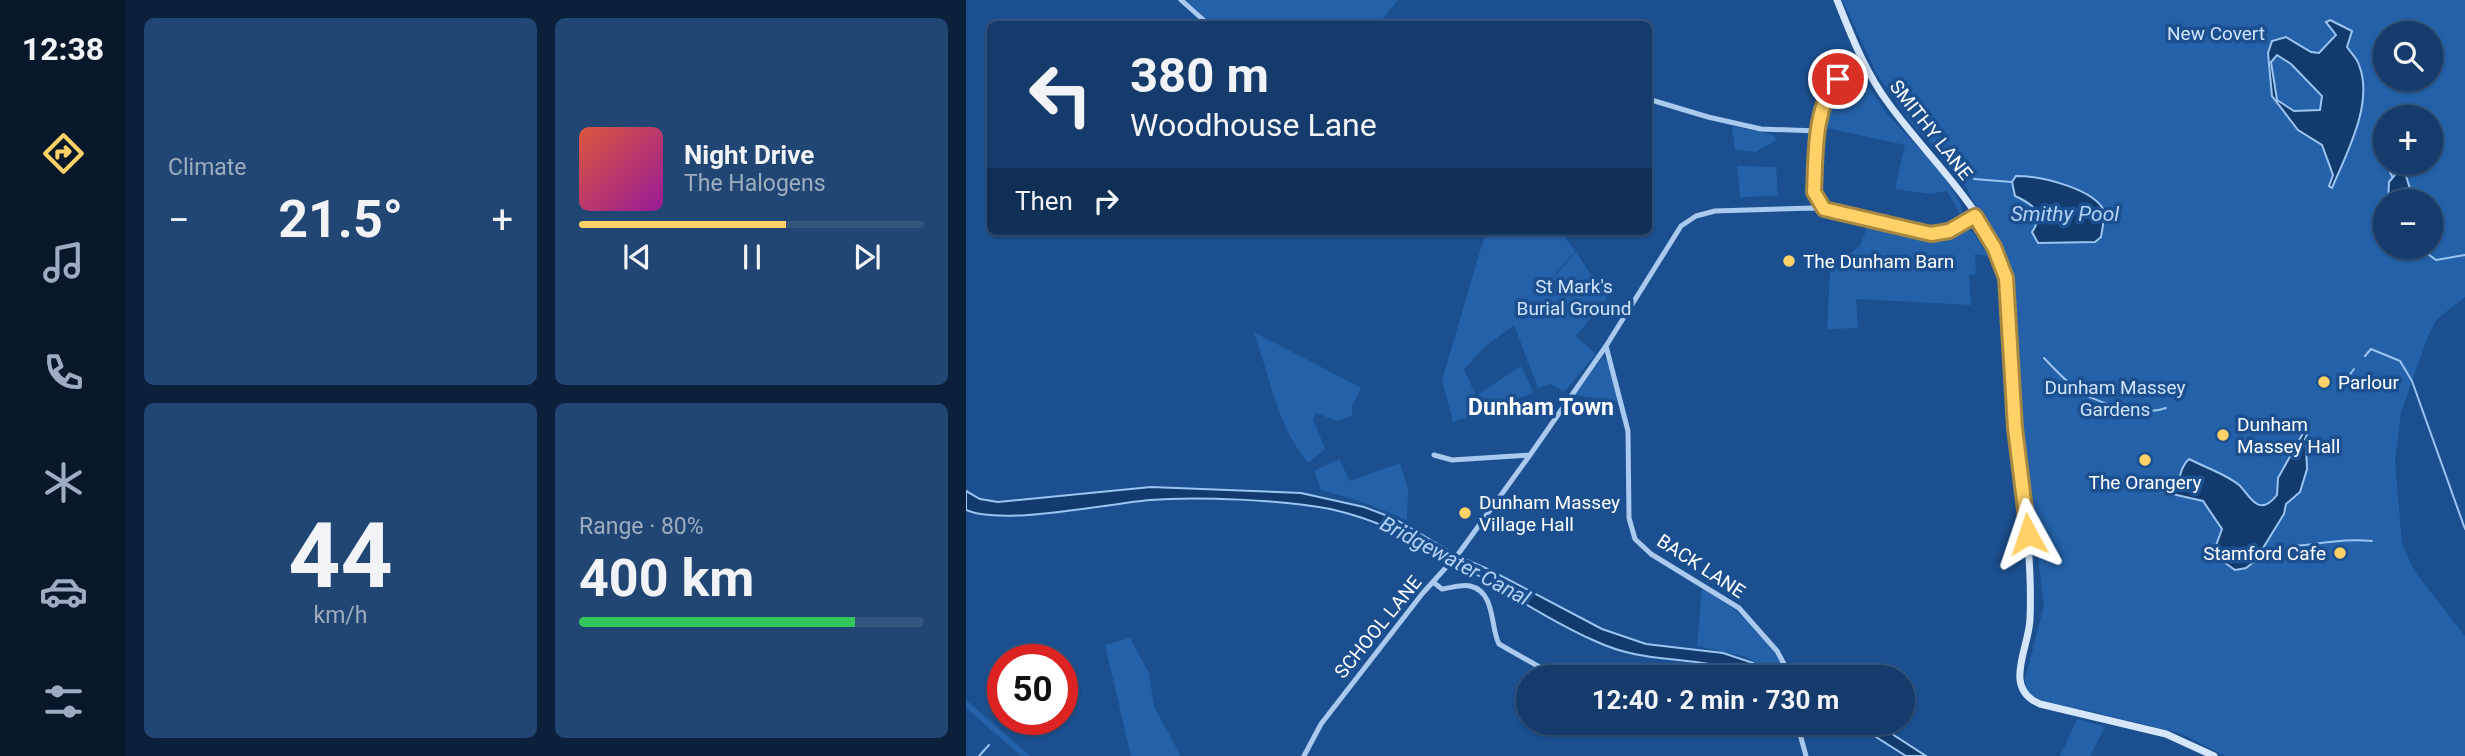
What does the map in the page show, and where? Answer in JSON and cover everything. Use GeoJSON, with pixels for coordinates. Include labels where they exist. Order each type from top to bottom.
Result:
{"type":"FeatureCollection","features":[{"type":"Feature","properties":{"kind":"main road","name":"SMITHY LANE"},"geometry":{"type":"LineString","coordinates":[[1837,0],[1862,62],[1890,106],[1944,169],[1994,247],[2006,278],[2015,428],[2031,580],[2030,624],[2018,677],[2020,688],[2026,696],[2040,704],[2166,734],[2214,756]]}},
{"type":"Feature","properties":{"kind":"street"},"geometry":{"type":"LineString","coordinates":[[1181,0],[1205,21]]}},
{"type":"Feature","properties":{"kind":"street"},"geometry":{"type":"LineString","coordinates":[[1803,207],[1814,192],[1818,131],[1833,85],[1862,62]]}},
{"type":"Feature","properties":{"kind":"street"},"geometry":{"type":"LineString","coordinates":[[1652,100],[1762,129],[1818,131]]}},
{"type":"Feature","properties":{"kind":"street"},"geometry":{"type":"LineString","coordinates":[[1814,192],[1824,209]]}},
{"type":"Feature","properties":{"kind":"street","name":"SCHOOL LANE"},"geometry":{"type":"LineString","coordinates":[[1304,756],[1321,724],[1459,553],[1530,455],[1606,346],[1674,233],[1688,220],[1715,211],[1803,207],[1824,209],[1931,234],[1949,231],[1975,216]]}},
{"type":"Feature","properties":{"kind":"street","name":"BACK LANE"},"geometry":{"type":"LineString","coordinates":[[1606,346],[1625,411],[1629,451],[1629,517],[1634,539],[1651,554],[1739,608],[1777,651],[1785,665]]}},
{"type":"Feature","properties":{"kind":"street"},"geometry":{"type":"LineString","coordinates":[[1434,455],[1452,460],[1530,455]]}},
{"type":"Feature","properties":{"kind":"street"},"geometry":{"type":"LineString","coordinates":[[1433,582],[1442,589],[1469,586],[1481,593],[1490,606],[1499,645],[1535,665]]}},
{"type":"Feature","properties":{"kind":"street"},"geometry":{"type":"LineString","coordinates":[[1801,735],[1807,756]]}},
{"type":"Feature","properties":{"kind":"green space"},"geometry":{"type":"Polygon","coordinates":[[[1185,0],[1398,0],[1380,21],[1210,21],[1185,0]]]}},
{"type":"Feature","properties":{"kind":"green space"},"geometry":{"type":"Polygon","coordinates":[[[1842,0],[2465,0],[2465,297],[2437,319],[2428,336],[2401,412],[2395,461],[2402,544],[2415,572],[2465,636],[2465,756],[2225,756],[2182,734],[2086,710],[2055,706],[2026,690],[2025,680],[2044,605],[2014,364],[2012,272],[1957,171],[1912,124],[1877,74],[1842,0]]]}},
{"type":"Feature","properties":{"kind":"green space"},"geometry":{"type":"Polygon","coordinates":[[[1855,76],[1947,181],[1962,208],[1962,218],[1947,191],[1930,194],[1895,189],[1905,145],[1822,127],[1837,90],[1855,76]]]}},
{"type":"Feature","properties":{"kind":"green space"},"geometry":{"type":"Polygon","coordinates":[[[1732,126],[1774,135],[1776,140],[1756,152],[1735,150],[1732,126]]]}},
{"type":"Feature","properties":{"kind":"green space"},"geometry":{"type":"Polygon","coordinates":[[[1737,166],[1776,167],[1778,196],[1740,197],[1737,166]]]}},
{"type":"Feature","properties":{"kind":"green space"},"geometry":{"type":"Polygon","coordinates":[[[1868,224],[1938,242],[1967,229],[1972,231],[1989,256],[1975,254],[1976,274],[1969,275],[1971,305],[1856,299],[1858,328],[1827,329],[1830,272],[1861,244],[1868,224]]]}},
{"type":"Feature","properties":{"kind":"green space","name":"St Mark's Burial Ground"},"geometry":{"type":"Polygon","coordinates":[[[1485,235],[1564,235],[1575,251],[1534,299],[1576,252],[1607,299],[1576,336],[1596,354],[1564,392],[1550,384],[1538,388],[1514,325],[1487,345],[1464,369],[1476,396],[1521,366],[1534,393],[1453,422],[1442,380],[1485,235]]]}},
{"type":"Feature","properties":{"kind":"green space"},"geometry":{"type":"Polygon","coordinates":[[[1254,332],[1361,388],[1352,406],[1352,416],[1337,421],[1316,413],[1313,419],[1325,449],[1308,463],[1282,418],[1254,332]]]}},
{"type":"Feature","properties":{"kind":"green space"},"geometry":{"type":"Polygon","coordinates":[[[1603,357],[1608,361],[1618,402],[1574,395],[1603,357]]]}},
{"type":"Feature","properties":{"kind":"green space"},"geometry":{"type":"Polygon","coordinates":[[[1339,459],[1350,481],[1400,463],[1408,490],[1407,520],[1360,501],[1321,490],[1314,471],[1339,459]]]}},
{"type":"Feature","properties":{"kind":"green space"},"geometry":{"type":"Polygon","coordinates":[[[1702,589],[1728,605],[1752,625],[1782,665],[1760,665],[1746,657],[1697,646],[1702,589]]]}},
{"type":"Feature","properties":{"kind":"green space"},"geometry":{"type":"Polygon","coordinates":[[[1130,638],[1149,673],[1154,707],[1181,756],[1131,756],[1105,645],[1130,638]]]}},
{"type":"Feature","properties":{"kind":"green space"},"geometry":{"type":"Polygon","coordinates":[[[1640,663],[1672,665],[1638,665],[1640,663]]]}},
{"type":"Feature","properties":{"kind":"green space"},"geometry":{"type":"Polygon","coordinates":[[[966,700],[987,718],[987,726],[966,708],[966,700]]]}},
{"type":"Feature","properties":{"kind":"green space"},"geometry":{"type":"Polygon","coordinates":[[[2077,719],[2105,727],[2090,756],[2060,756],[2077,719]]]}},
{"type":"Feature","properties":{"kind":"green space"},"geometry":{"type":"Polygon","coordinates":[[[997,735],[1006,735],[1030,756],[1021,756],[997,735]]]}},
{"type":"Feature","properties":{"kind":"water"},"geometry":{"type":"Polygon","coordinates":[[[2330,20],[2352,31],[2347,47],[2358,62],[2363,80],[2357,127],[2332,188],[2329,186],[2333,175],[2322,145],[2298,130],[2272,96],[2268,53],[2272,41],[2286,37],[2311,52],[2319,53],[2336,35],[2326,22],[2330,20]],[[2277,55],[2271,62],[2277,100],[2294,111],[2320,110],[2322,96],[2291,64],[2277,55]]]}},
{"type":"Feature","properties":{"kind":"water"},"geometry":{"type":"Polygon","coordinates":[[[2395,175],[2406,175],[2410,189],[2389,189],[2389,182],[2395,175]]]}},
{"type":"Feature","properties":{"kind":"water","name":"Smithy Pool"},"geometry":{"type":"Polygon","coordinates":[[[2016,176],[2052,181],[2091,197],[2100,204],[2105,213],[2101,237],[2095,242],[2038,243],[2032,232],[2037,214],[2032,206],[2015,196],[2012,182],[2016,176]]]}},
{"type":"Feature","properties":{"kind":"water"},"geometry":{"type":"Polygon","coordinates":[[[2306,428],[2309,429],[2303,444],[2306,446],[2307,469],[2300,492],[2286,504],[2284,514],[2255,561],[2246,568],[2235,570],[2213,554],[2222,529],[2203,501],[2150,489],[2150,484],[2176,484],[2189,459],[2228,477],[2255,503],[2265,505],[2277,495],[2278,478],[2306,428]]]}},
{"type":"Feature","properties":{"kind":"water","name":"Bridgewater Canal"},"geometry":{"type":"Polygon","coordinates":[[[1151,487],[1301,493],[1364,507],[1393,518],[1460,557],[1602,629],[1646,644],[1723,653],[1756,665],[1713,665],[1638,655],[1610,647],[1562,625],[1433,549],[1366,519],[1330,509],[1265,501],[1191,498],[1004,516],[966,510],[966,491],[980,499],[998,502],[1151,487]]]}},
{"type":"Feature","properties":{"kind":"water"},"geometry":{"type":"Polygon","coordinates":[[[1873,735],[1894,735],[1926,756],[1906,756],[1873,735]]]}},
{"type":"Feature","properties":{"kind":"waterway"},"geometry":{"type":"LineString","coordinates":[[1974,179],[2012,182]]}},
{"type":"Feature","properties":{"kind":"waterway"},"geometry":{"type":"LineString","coordinates":[[2443,259],[2465,255]]}},
{"type":"Feature","properties":{"kind":"waterway"},"geometry":{"type":"LineString","coordinates":[[2435,259],[2442,259]]}},
{"type":"Feature","properties":{"kind":"waterway"},"geometry":{"type":"LineString","coordinates":[[2365,356],[2371,349],[2400,361],[2412,381],[2465,529]]}},
{"type":"Feature","properties":{"kind":"waterway"},"geometry":{"type":"LineString","coordinates":[[2044,358],[2072,386],[2100,402],[2142,411],[2166,408]]}},
{"type":"Feature","properties":{"kind":"waterway"},"geometry":{"type":"LineString","coordinates":[[2348,377],[2354,369]]}},
{"type":"Feature","properties":{"kind":"waterway"},"geometry":{"type":"LineString","coordinates":[[2094,475],[2150,487]]}},
{"type":"Feature","properties":{"kind":"waterway"},"geometry":{"type":"LineString","coordinates":[[2295,546],[2372,541]]}},
{"type":"Feature","properties":{"kind":"waterway"},"geometry":{"type":"LineString","coordinates":[[979,756],[989,745]]}},
{"type":"Feature","properties":{"kind":"place","name":"The Dunham Barn"},"geometry":{"type":"Point","coordinates":[1789,261]}},
{"type":"Feature","properties":{"kind":"place","name":"Parlour"},"geometry":{"type":"Point","coordinates":[2324,382]}},
{"type":"Feature","properties":{"kind":"place","name":"Dunham Massey Hall"},"geometry":{"type":"Point","coordinates":[2223,435]}},
{"type":"Feature","properties":{"kind":"place","name":"The Orangery"},"geometry":{"type":"Point","coordinates":[2145,460]}},
{"type":"Feature","properties":{"kind":"place","name":"Dunham Massey Village Hall"},"geometry":{"type":"Point","coordinates":[1465,513]}},
{"type":"Feature","properties":{"kind":"place","name":"Stamford Cafe"},"geometry":{"type":"Point","coordinates":[2340,553]}},
{"type":"Feature","properties":{"kind":"district","name":"Dunham Town"},"geometry":{"type":"Point","coordinates":[1541,407]}},
{"type":"Feature","properties":{"kind":"route"},"geometry":{"type":"LineString","coordinates":[[1838,79],[1830,90],[1818,131],[1814,192],[1817,202],[1824,209],[1931,234],[1949,231],[1975,216],[2003,266],[2006,278],[2015,428],[2028,534]]}},
{"type":"Feature","properties":{"kind":"park label","name":"New Covert"},"geometry":{"type":"Point","coordinates":[2216,33]}},
{"type":"Feature","properties":{"kind":"park label","name":"Dunham Massey Gardens"},"geometry":{"type":"Point","coordinates":[2115,398]}}]}
